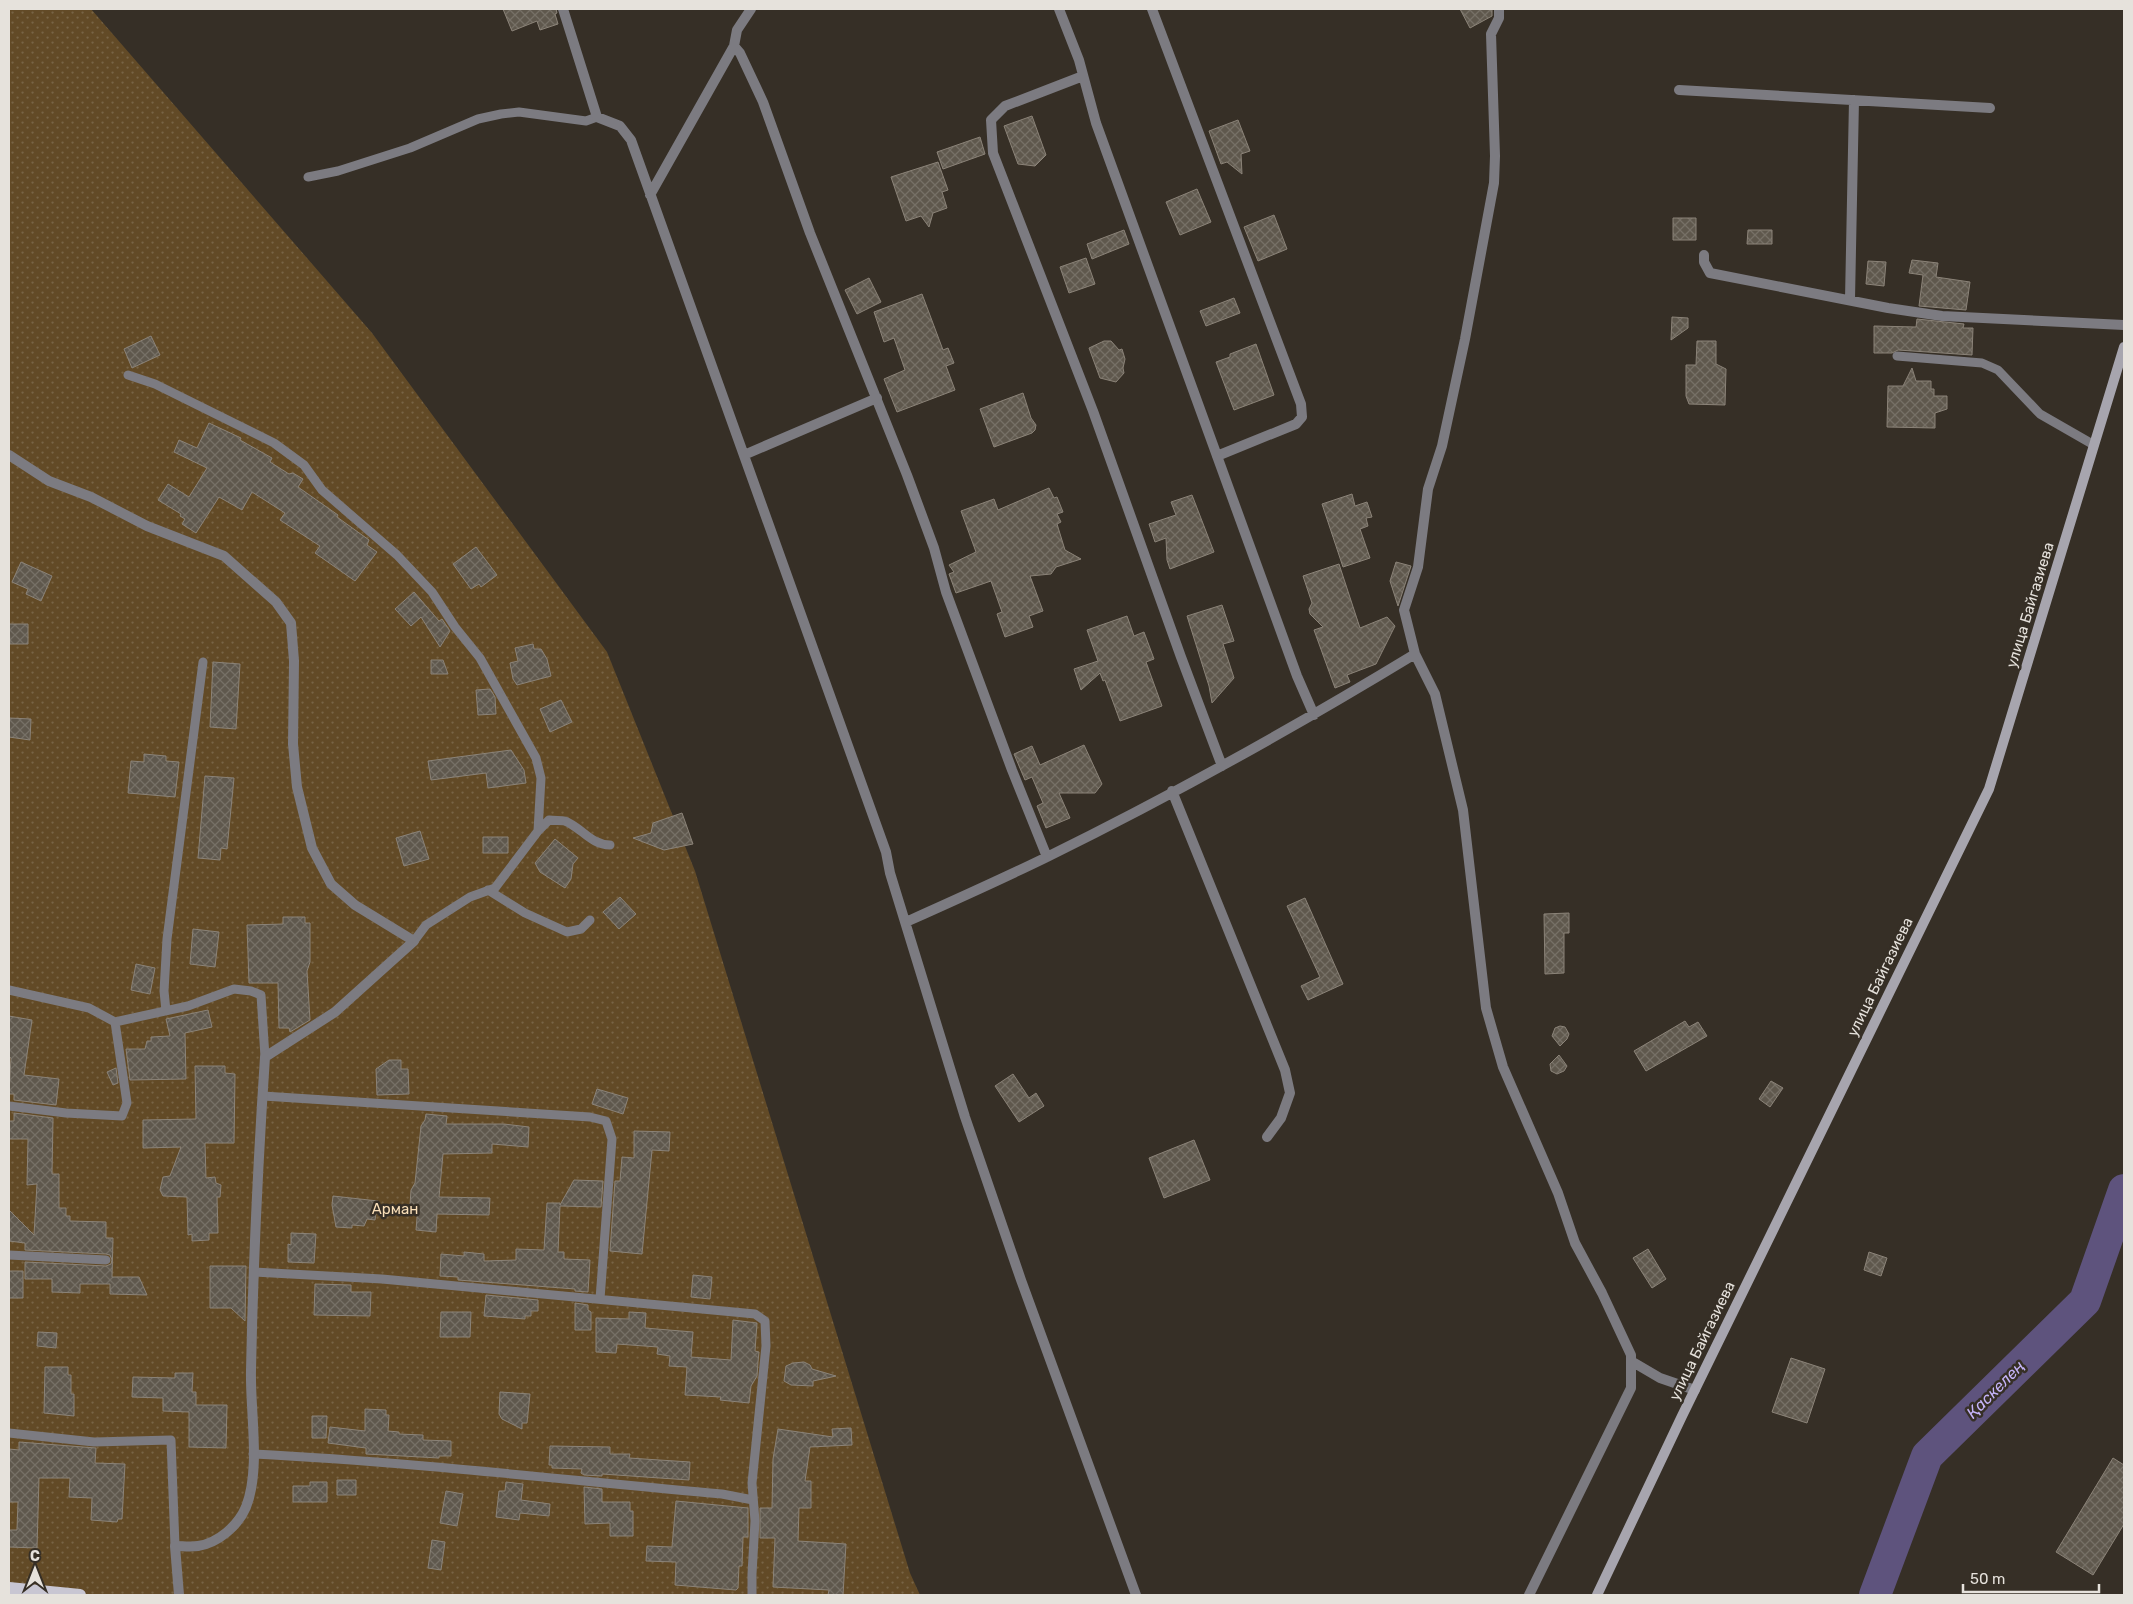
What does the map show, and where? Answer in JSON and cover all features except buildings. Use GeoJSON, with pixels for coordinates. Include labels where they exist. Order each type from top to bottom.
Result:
{"type":"FeatureCollection","features":[{"type":"Feature","properties":{"kind":"main road","name":"улица Байгазиева"},"geometry":{"type":"LineString","coordinates":[[1597,1595],[1695,1390],[1989,789],[2124,347]]}},
{"type":"Feature","properties":{"kind":"main road"},"geometry":{"type":"LineString","coordinates":[[9,1588],[80,1595]]}},
{"type":"Feature","properties":{"kind":"street"},"geometry":{"type":"LineString","coordinates":[[563,9],[597,117],[620,126],[631,140],[875,818],[974,1144],[1021,1280],[1136,1595]]}},
{"type":"Feature","properties":{"kind":"street"},"geometry":{"type":"LineString","coordinates":[[650,195],[734,46],[737,30],[750,9]]}},
{"type":"Feature","properties":{"kind":"street"},"geometry":{"type":"LineString","coordinates":[[1059,9],[1083,76],[1096,123],[1298,676],[1314,715]]}},
{"type":"Feature","properties":{"kind":"street"},"geometry":{"type":"LineString","coordinates":[[1152,9],[1301,404],[1302,417],[1296,424],[1217,456]]}},
{"type":"Feature","properties":{"kind":"street"},"geometry":{"type":"LineString","coordinates":[[1499,9],[1499,18],[1491,34],[1495,156],[1494,183],[1466,339],[1442,446],[1428,489],[1418,567],[1404,610],[1415,654],[1436,694],[1463,810],[1486,1008],[1503,1067],[1558,1193],[1575,1243],[1602,1293],[1631,1355],[1631,1388],[1528,1595]]}},
{"type":"Feature","properties":{"kind":"street"},"geometry":{"type":"LineString","coordinates":[[734,46],[740,53],[763,102],[810,233],[877,398],[934,548],[946,592],[1012,770],[1047,857]]}},
{"type":"Feature","properties":{"kind":"street"},"geometry":{"type":"LineString","coordinates":[[1083,76],[1005,106],[991,120],[993,153],[1093,411],[1180,657],[1222,766]]}},
{"type":"Feature","properties":{"kind":"street"},"geometry":{"type":"LineString","coordinates":[[1679,90],[1990,108]]}},
{"type":"Feature","properties":{"kind":"street"},"geometry":{"type":"LineString","coordinates":[[1850,299],[1854,100]]}},
{"type":"Feature","properties":{"kind":"street"},"geometry":{"type":"LineString","coordinates":[[1704,255],[1704,262],[1710,273],[1888,308],[1942,316],[2124,325]]}},
{"type":"Feature","properties":{"kind":"street"},"geometry":{"type":"LineString","coordinates":[[744,455],[877,398]]}},
{"type":"Feature","properties":{"kind":"street"},"geometry":{"type":"LineString","coordinates":[[9,455],[50,481],[91,497],[147,526],[224,556],[276,602],[291,623],[294,661],[293,744],[297,787],[312,848],[331,884],[355,905],[414,941],[335,1012],[265,1057],[256,1201],[251,1399],[253,1477],[246,1507],[234,1526],[217,1539],[198,1546],[175,1546],[178,1595]]}},
{"type":"Feature","properties":{"kind":"street"},"geometry":{"type":"LineString","coordinates":[[906,922],[1047,857],[1222,766],[1314,715],[1415,654]]}},
{"type":"Feature","properties":{"kind":"street"},"geometry":{"type":"LineString","coordinates":[[1172,791],[1286,1070],[1290,1093],[1281,1118],[1267,1137]]}},
{"type":"Feature","properties":{"kind":"street"},"geometry":{"type":"LineString","coordinates":[[1631,1361],[1660,1378],[1695,1390]]}},
{"type":"Feature","properties":{"kind":"lane"},"geometry":{"type":"LineString","coordinates":[[308,177],[338,171],[410,148],[478,119],[501,114],[519,112],[586,121],[597,117]]}},
{"type":"Feature","properties":{"kind":"lane"},"geometry":{"type":"LineString","coordinates":[[1897,356],[1982,363],[1998,370],[2040,414],[2094,445]]}},
{"type":"Feature","properties":{"kind":"lane"},"geometry":{"type":"LineString","coordinates":[[128,375],[155,384],[281,449],[304,465],[322,490],[397,555],[432,592],[455,627],[480,658],[536,758],[541,778],[538,831]]}},
{"type":"Feature","properties":{"kind":"lane"},"geometry":{"type":"LineString","coordinates":[[166,1011],[164,991],[167,939],[203,662]]}},
{"type":"Feature","properties":{"kind":"lane"},"geometry":{"type":"LineString","coordinates":[[414,941],[426,925],[470,897],[495,888],[538,831],[549,820],[564,821],[582,831],[591,840],[610,845]]}},
{"type":"Feature","properties":{"kind":"lane"},"geometry":{"type":"LineString","coordinates":[[488,890],[525,913],[566,932],[581,929],[590,920]]}},
{"type":"Feature","properties":{"kind":"lane"},"geometry":{"type":"LineString","coordinates":[[9,990],[89,1008],[115,1022],[188,1006],[234,989],[251,991],[261,995],[265,1057]]}},
{"type":"Feature","properties":{"kind":"lane"},"geometry":{"type":"LineString","coordinates":[[9,1106],[66,1113],[122,1116],[127,1103],[115,1022]]}},
{"type":"Feature","properties":{"kind":"lane"},"geometry":{"type":"LineString","coordinates":[[262,1096],[590,1117],[606,1122],[612,1139],[600,1299]]}},
{"type":"Feature","properties":{"kind":"lane"},"geometry":{"type":"LineString","coordinates":[[9,1255],[106,1260]]}},
{"type":"Feature","properties":{"kind":"lane"},"geometry":{"type":"LineString","coordinates":[[254,1272],[382,1279],[755,1314],[765,1321],[766,1346],[752,1484],[755,1521],[752,1595]]}},
{"type":"Feature","properties":{"kind":"lane"},"geometry":{"type":"LineString","coordinates":[[9,1433],[94,1442],[171,1440],[175,1546]]}},
{"type":"Feature","properties":{"kind":"lane"},"geometry":{"type":"LineString","coordinates":[[253,1454],[342,1459],[456,1469],[722,1494],[753,1500]]}},
{"type":"Feature","properties":{"kind":"green space","name":"Арман"},"geometry":{"type":"Polygon","coordinates":[[[9,9],[91,9],[372,333],[607,652],[695,871],[910,1573],[920,1595],[9,1595],[9,9]]]}},
{"type":"Feature","properties":{"kind":"waterway","name":"Қаскелең"},"geometry":{"type":"LineString","coordinates":[[1875,1595],[1927,1456],[2085,1301],[2124,1190]]}}]}
